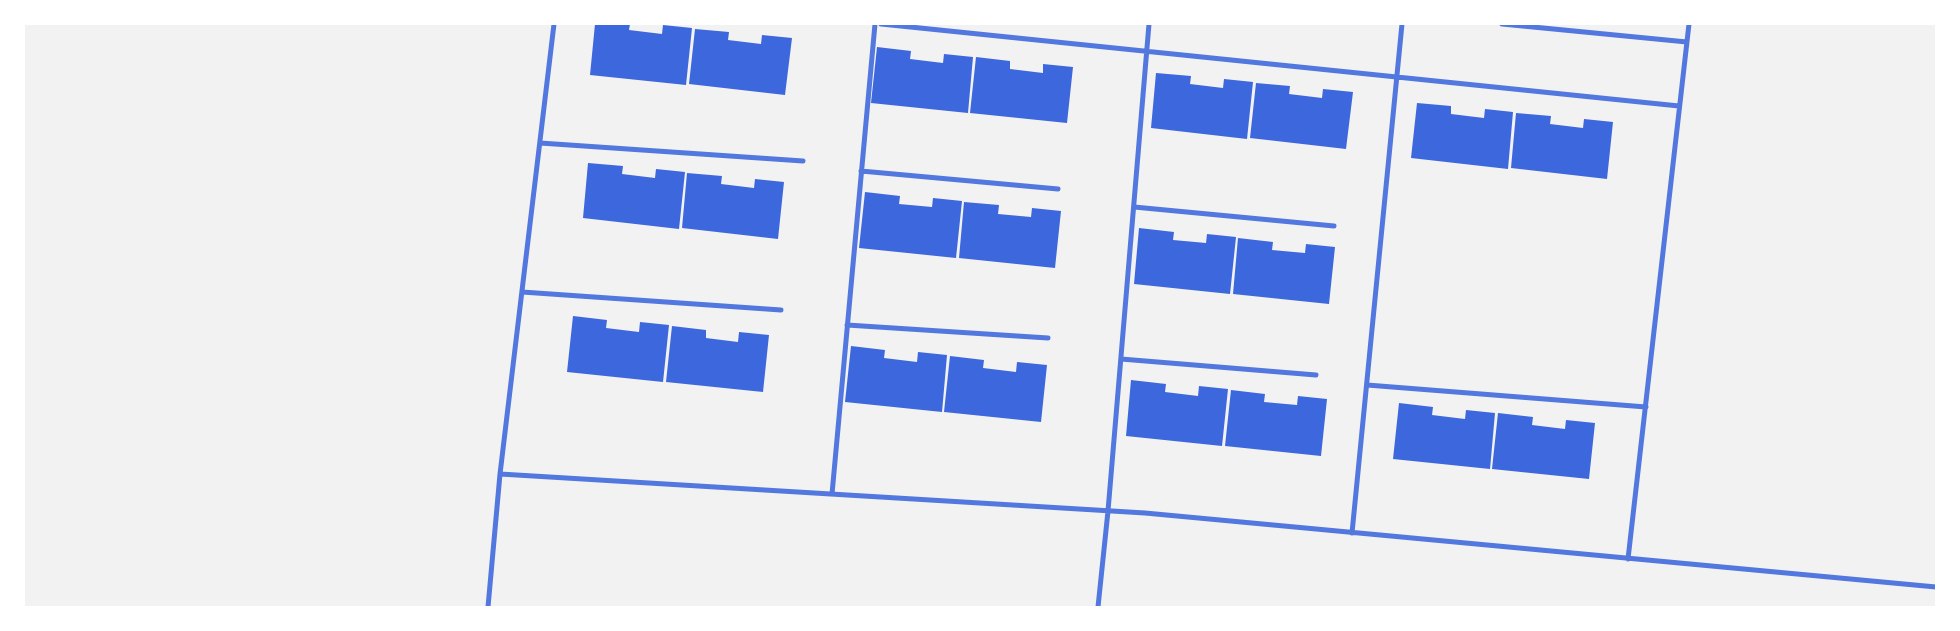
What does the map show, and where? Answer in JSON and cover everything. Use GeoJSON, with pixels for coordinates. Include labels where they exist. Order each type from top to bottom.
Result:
{"type":"FeatureCollection","features":[{"type":"Feature","properties":{"kind":"street"},"geometry":{"type":"LineString","coordinates":[[488,607],[500,474],[554,24]]}},
{"type":"Feature","properties":{"kind":"street"},"geometry":{"type":"LineString","coordinates":[[832,494],[875,24]]}},
{"type":"Feature","properties":{"kind":"street"},"geometry":{"type":"LineString","coordinates":[[881,24],[1680,106]]}},
{"type":"Feature","properties":{"kind":"street"},"geometry":{"type":"LineString","coordinates":[[1098,607],[1108,511],[1149,24]]}},
{"type":"Feature","properties":{"kind":"street"},"geometry":{"type":"LineString","coordinates":[[1352,533],[1402,24]]}},
{"type":"Feature","properties":{"kind":"street"},"geometry":{"type":"LineString","coordinates":[[1502,24],[1687,42]]}},
{"type":"Feature","properties":{"kind":"street"},"geometry":{"type":"LineString","coordinates":[[1628,559],[1689,24]]}},
{"type":"Feature","properties":{"kind":"street"},"geometry":{"type":"LineString","coordinates":[[540,143],[803,161]]}},
{"type":"Feature","properties":{"kind":"street"},"geometry":{"type":"LineString","coordinates":[[861,171],[1058,189]]}},
{"type":"Feature","properties":{"kind":"street"},"geometry":{"type":"LineString","coordinates":[[1134,207],[1334,226]]}},
{"type":"Feature","properties":{"kind":"street"},"geometry":{"type":"LineString","coordinates":[[522,292],[781,310]]}},
{"type":"Feature","properties":{"kind":"street"},"geometry":{"type":"LineString","coordinates":[[847,325],[1048,338]]}},
{"type":"Feature","properties":{"kind":"street"},"geometry":{"type":"LineString","coordinates":[[1121,360],[1316,375]]}},
{"type":"Feature","properties":{"kind":"street"},"geometry":{"type":"LineString","coordinates":[[1367,384],[1646,406]]}},
{"type":"Feature","properties":{"kind":"street"},"geometry":{"type":"LineString","coordinates":[[500,474],[1108,511],[1936,587]]}},
{"type":"Feature","properties":{"kind":"building"},"geometry":{"type":"Polygon","coordinates":[[[595,24],[630,24],[629,30],[662,34],[663,25],[692,28],[686,85],[590,75],[595,24]]]}},
{"type":"Feature","properties":{"kind":"building"},"geometry":{"type":"Polygon","coordinates":[[[695,29],[729,32],[728,40],[761,44],[762,35],[792,38],[785,95],[689,84],[695,29]]]}},
{"type":"Feature","properties":{"kind":"building"},"geometry":{"type":"Polygon","coordinates":[[[877,47],[911,51],[910,59],[943,63],[944,54],[973,57],[968,113],[871,103],[877,47]]]}},
{"type":"Feature","properties":{"kind":"building"},"geometry":{"type":"Polygon","coordinates":[[[976,57],[1010,61],[1010,69],[1043,73],[1043,64],[1073,67],[1067,123],[970,113],[976,57]]]}},
{"type":"Feature","properties":{"kind":"building"},"geometry":{"type":"Polygon","coordinates":[[[1156,73],[1191,76],[1190,84],[1223,88],[1224,79],[1253,82],[1247,139],[1151,128],[1156,73]]]}},
{"type":"Feature","properties":{"kind":"building"},"geometry":{"type":"Polygon","coordinates":[[[1256,83],[1290,86],[1289,94],[1322,98],[1323,89],[1353,92],[1346,149],[1250,138],[1256,83]]]}},
{"type":"Feature","properties":{"kind":"building"},"geometry":{"type":"Polygon","coordinates":[[[1417,103],[1451,106],[1451,114],[1484,118],[1485,109],[1513,112],[1508,169],[1411,158],[1417,103]]]}},
{"type":"Feature","properties":{"kind":"building"},"geometry":{"type":"Polygon","coordinates":[[[1516,113],[1551,116],[1550,124],[1583,128],[1584,119],[1613,122],[1607,179],[1511,168],[1516,113]]]}},
{"type":"Feature","properties":{"kind":"building"},"geometry":{"type":"Polygon","coordinates":[[[588,163],[623,166],[622,174],[655,178],[656,169],[685,172],[679,229],[583,218],[588,163]]]}},
{"type":"Feature","properties":{"kind":"building"},"geometry":{"type":"Polygon","coordinates":[[[687,173],[722,176],[721,184],[754,188],[755,179],[784,182],[778,239],[682,228],[687,173]]]}},
{"type":"Feature","properties":{"kind":"building"},"geometry":{"type":"Polygon","coordinates":[[[865,192],[900,196],[899,204],[932,207],[933,198],[962,201],[956,258],[859,248],[865,192]]]}},
{"type":"Feature","properties":{"kind":"building"},"geometry":{"type":"Polygon","coordinates":[[[964,202],[999,205],[998,214],[1031,217],[1032,208],[1061,211],[1055,268],[959,258],[964,202]]]}},
{"type":"Feature","properties":{"kind":"building"},"geometry":{"type":"Polygon","coordinates":[[[1139,228],[1174,232],[1173,240],[1206,243],[1207,234],[1236,237],[1230,294],[1134,284],[1139,228]]]}},
{"type":"Feature","properties":{"kind":"building"},"geometry":{"type":"Polygon","coordinates":[[[1238,238],[1273,242],[1272,250],[1305,253],[1306,244],[1335,247],[1329,304],[1233,294],[1238,238]]]}},
{"type":"Feature","properties":{"kind":"building"},"geometry":{"type":"Polygon","coordinates":[[[573,316],[607,320],[606,328],[639,332],[640,322],[669,325],[663,382],[567,372],[573,316]]]}},
{"type":"Feature","properties":{"kind":"building"},"geometry":{"type":"Polygon","coordinates":[[[672,326],[706,330],[706,338],[738,342],[739,332],[769,335],[763,392],[666,382],[672,326]]]}},
{"type":"Feature","properties":{"kind":"building"},"geometry":{"type":"Polygon","coordinates":[[[851,346],[885,350],[884,358],[917,362],[918,352],[947,355],[942,412],[845,402],[851,346]]]}},
{"type":"Feature","properties":{"kind":"building"},"geometry":{"type":"Polygon","coordinates":[[[950,356],[984,360],[983,368],[1016,372],[1017,362],[1047,365],[1041,422],[944,412],[950,356]]]}},
{"type":"Feature","properties":{"kind":"building"},"geometry":{"type":"Polygon","coordinates":[[[1131,380],[1166,384],[1165,392],[1198,396],[1199,386],[1228,389],[1222,446],[1126,436],[1131,380]]]}},
{"type":"Feature","properties":{"kind":"building"},"geometry":{"type":"Polygon","coordinates":[[[1231,390],[1265,394],[1264,402],[1297,405],[1298,396],[1327,399],[1321,456],[1225,446],[1231,390]]]}},
{"type":"Feature","properties":{"kind":"building"},"geometry":{"type":"Polygon","coordinates":[[[1399,403],[1433,407],[1432,415],[1465,419],[1466,410],[1495,413],[1490,469],[1393,459],[1399,403]]]}},
{"type":"Feature","properties":{"kind":"building"},"geometry":{"type":"Polygon","coordinates":[[[1498,413],[1533,417],[1532,425],[1565,429],[1566,420],[1595,423],[1589,479],[1492,469],[1498,413]]]}}]}
